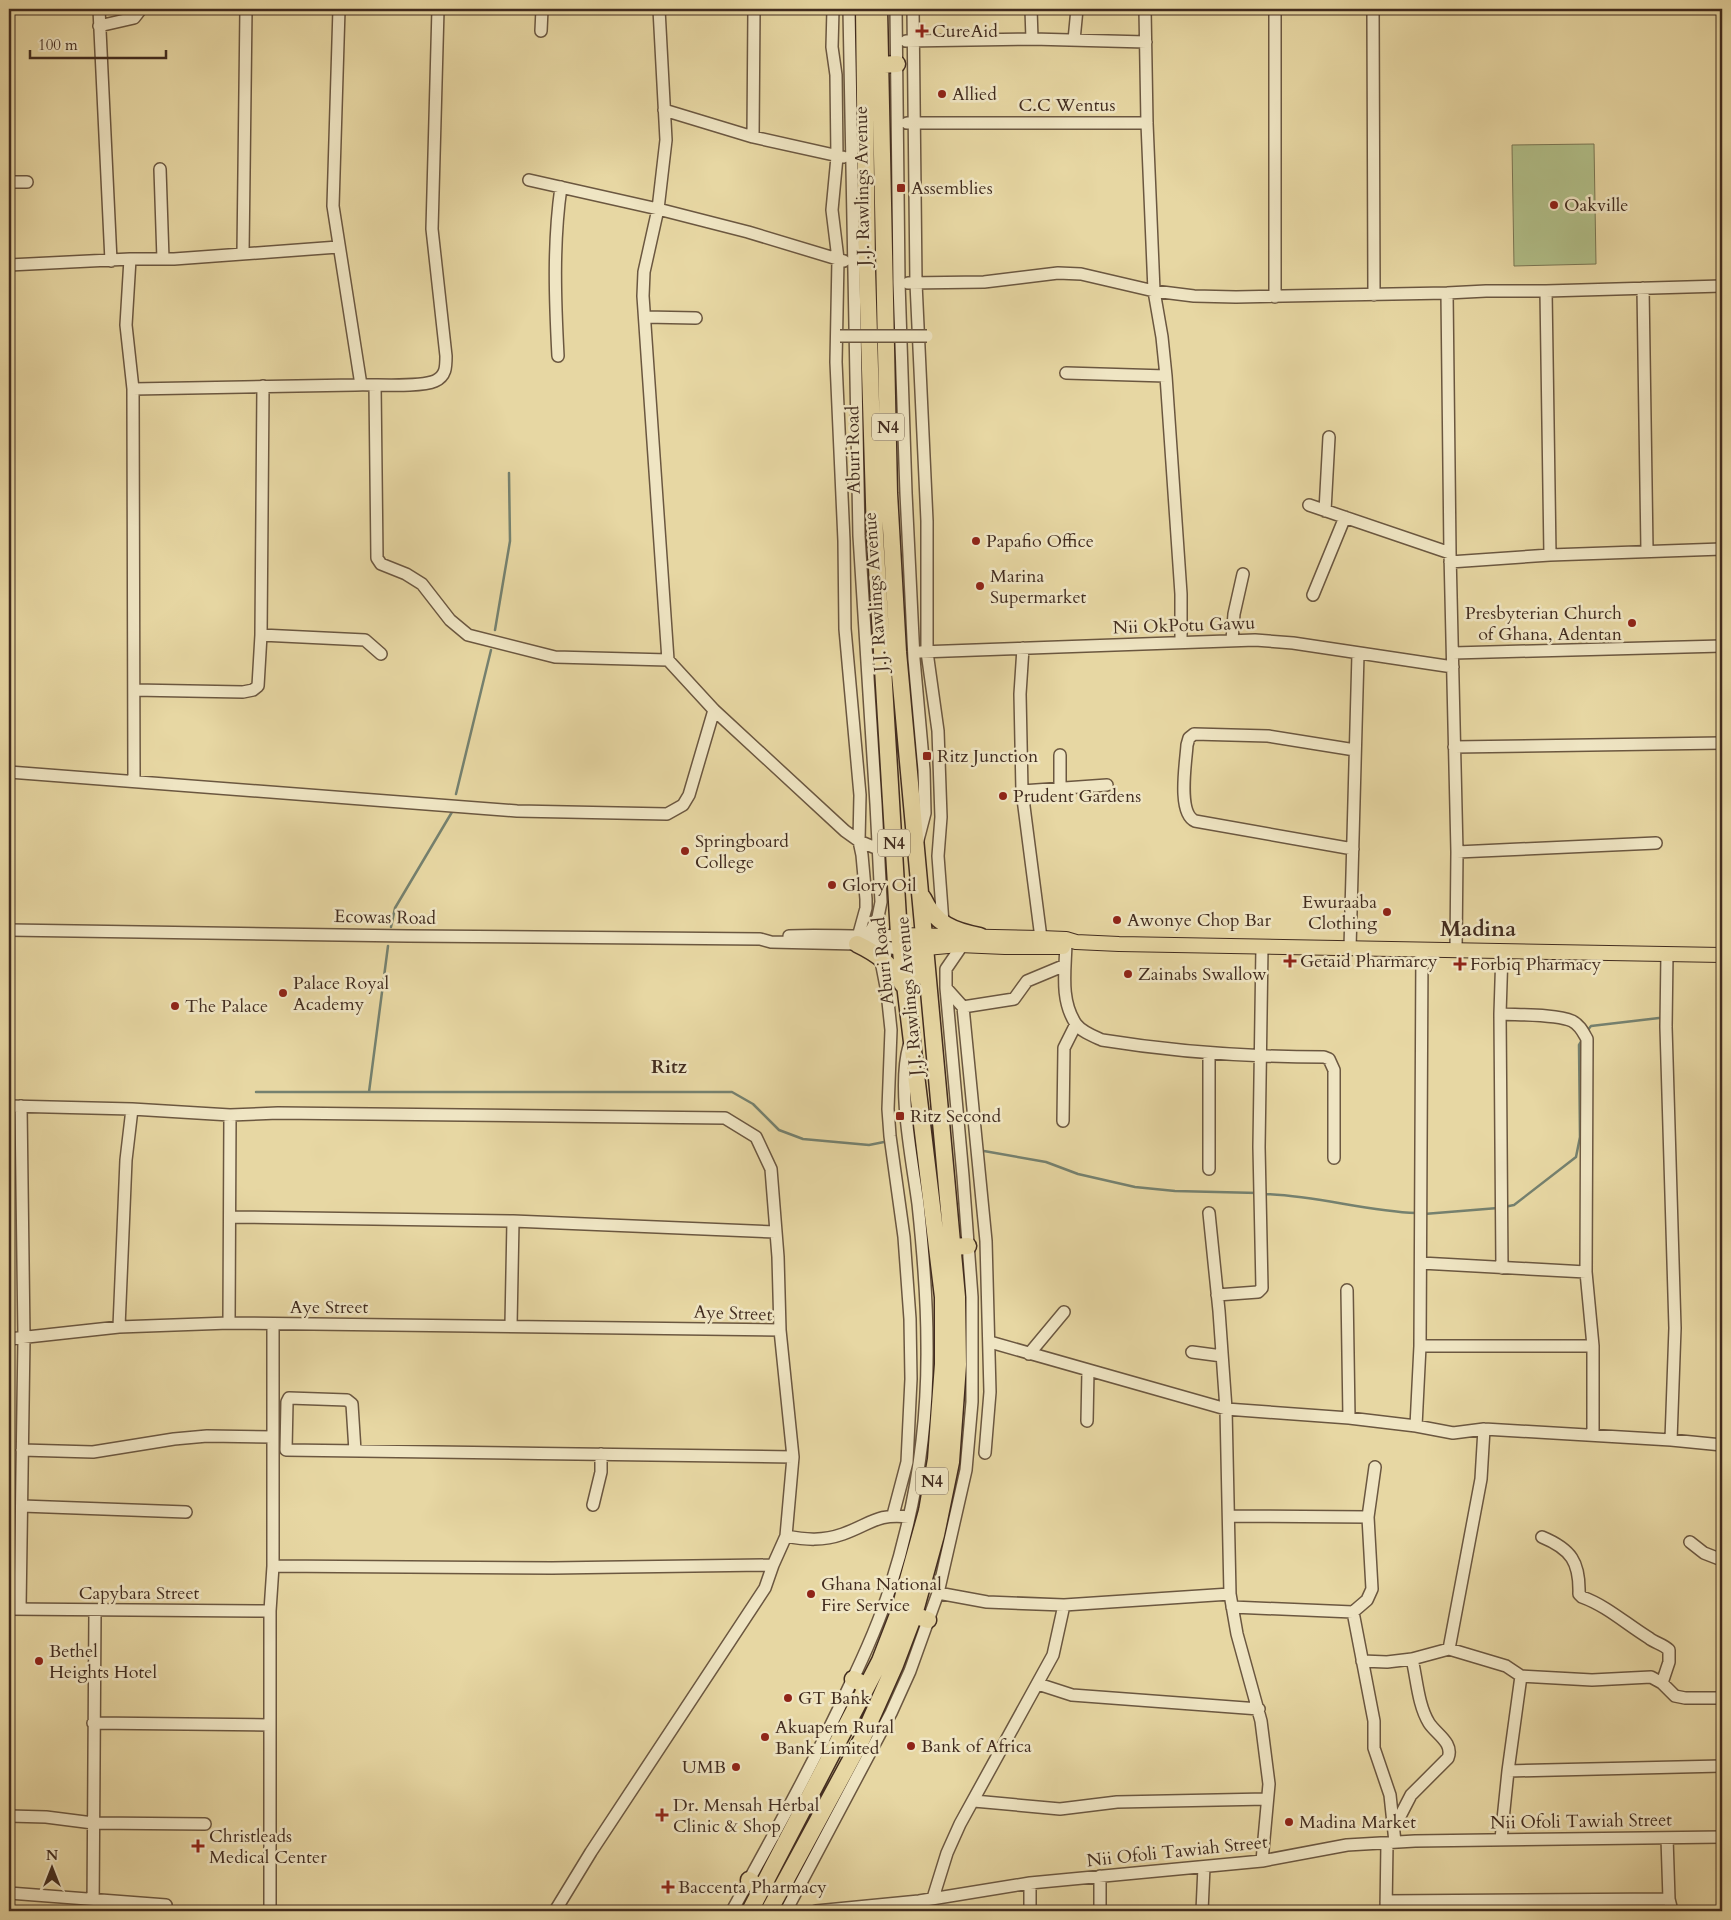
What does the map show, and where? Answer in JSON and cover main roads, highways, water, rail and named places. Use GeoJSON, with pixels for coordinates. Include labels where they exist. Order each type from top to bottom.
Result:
{"type":"FeatureCollection","features":[{"type":"Feature","properties":{"kind":"highway","name":"Aburi Road"},"geometry":{"type":"LineString","coordinates":[[864,9],[857,97],[867,269],[875,536],[873,646],[896,883],[912,942],[906,991],[911,1040]]}},
{"type":"Feature","properties":{"kind":"highway","name":"J.J. Rawlings Avenue"},"geometry":{"type":"LineString","coordinates":[[769,1911],[862,1739],[895,1665],[921,1618],[951,1462],[958,1365],[956,1297],[960,1247],[932,1020],[912,942],[921,893],[898,652],[898,493],[879,9]]}},
{"type":"Feature","properties":{"kind":"highway"},"geometry":{"type":"LineString","coordinates":[[880,65],[897,64]]}},
{"type":"Feature","properties":{"kind":"highway"},"geometry":{"type":"LineString","coordinates":[[921,893],[928,909],[943,923],[960,933],[980,936]]}},
{"type":"Feature","properties":{"kind":"highway"},"geometry":{"type":"LineString","coordinates":[[857,939],[880,956],[894,970],[906,991]]}},
{"type":"Feature","properties":{"kind":"highway","name":"J.J. Rawlings Avenue"},"geometry":{"type":"LineString","coordinates":[[750,1911],[755,1885],[860,1682],[880,1661],[899,1612],[922,1531],[936,1459],[932,1411],[944,1364],[943,1296],[911,1040]]}},
{"type":"Feature","properties":{"kind":"main road"},"geometry":{"type":"LineString","coordinates":[[912,942],[980,936],[1042,938],[1069,942],[1262,947],[1722,955]]}},
{"type":"Feature","properties":{"kind":"main road"},"geometry":{"type":"LineString","coordinates":[[912,942],[1034,948],[1069,942]]}},
{"type":"Feature","properties":{"kind":"waterway"},"geometry":{"type":"LineString","coordinates":[[495,630],[510,541],[509,473]]}},
{"type":"Feature","properties":{"kind":"waterway"},"geometry":{"type":"LineString","coordinates":[[456,794],[491,650]]}},
{"type":"Feature","properties":{"kind":"waterway"},"geometry":{"type":"LineString","coordinates":[[391,927],[395,908],[452,812]]}},
{"type":"Feature","properties":{"kind":"waterway"},"geometry":{"type":"LineString","coordinates":[[369,1092],[388,946]]}},
{"type":"Feature","properties":{"kind":"waterway"},"geometry":{"type":"LineString","coordinates":[[1587,1031],[1591,1026],[1659,1018]]}},
{"type":"Feature","properties":{"kind":"waterway"},"geometry":{"type":"LineString","coordinates":[[1504,1207],[1514,1205],[1576,1157],[1580,1137],[1579,1045],[1582,1040]]}},
{"type":"Feature","properties":{"kind":"waterway"},"geometry":{"type":"LineString","coordinates":[[256,1092],[732,1092],[753,1104],[779,1130],[803,1139],[869,1145],[884,1142]]}},
{"type":"Feature","properties":{"kind":"waterway"},"geometry":{"type":"LineString","coordinates":[[984,1151],[1046,1162],[1078,1174],[1135,1187],[1175,1191],[1258,1193]]}},
{"type":"Feature","properties":{"kind":"waterway"},"geometry":{"type":"LineString","coordinates":[[1263,1194],[1302,1197],[1397,1212],[1416,1213]]}},
{"type":"Feature","properties":{"kind":"waterway"},"geometry":{"type":"LineString","coordinates":[[1424,1214],[1498,1208]]}},
{"type":"Feature","properties":{"kind":"place","name":"CureAid"},"geometry":{"type":"Point","coordinates":[922,31]}},
{"type":"Feature","properties":{"kind":"place","name":"Allied"},"geometry":{"type":"Point","coordinates":[942,94]}},
{"type":"Feature","properties":{"kind":"place","name":"Assemblies"},"geometry":{"type":"Point","coordinates":[901,188]}},
{"type":"Feature","properties":{"kind":"place","name":"Oakville"},"geometry":{"type":"Point","coordinates":[1554,205]}},
{"type":"Feature","properties":{"kind":"place","name":"Papafio Office"},"geometry":{"type":"Point","coordinates":[976,541]}},
{"type":"Feature","properties":{"kind":"place","name":"Marina Supermarket"},"geometry":{"type":"Point","coordinates":[980,586]}},
{"type":"Feature","properties":{"kind":"place","name":"Presbyterian Church of Ghana, Adentan"},"geometry":{"type":"Point","coordinates":[1632,623]}},
{"type":"Feature","properties":{"kind":"place","name":"Ritz Junction"},"geometry":{"type":"Point","coordinates":[927,756]}},
{"type":"Feature","properties":{"kind":"place","name":"Prudent Gardens"},"geometry":{"type":"Point","coordinates":[1003,796]}},
{"type":"Feature","properties":{"kind":"place","name":"Springboard College"},"geometry":{"type":"Point","coordinates":[685,851]}},
{"type":"Feature","properties":{"kind":"place","name":"Glory Oil"},"geometry":{"type":"Point","coordinates":[832,885]}},
{"type":"Feature","properties":{"kind":"place","name":"Ewuraaba Clothing"},"geometry":{"type":"Point","coordinates":[1387,912]}},
{"type":"Feature","properties":{"kind":"place","name":"Awonye Chop Bar"},"geometry":{"type":"Point","coordinates":[1117,920]}},
{"type":"Feature","properties":{"kind":"place","name":"Getaid Pharmarcy"},"geometry":{"type":"Point","coordinates":[1290,961]}},
{"type":"Feature","properties":{"kind":"place","name":"Forbiq Pharmacy"},"geometry":{"type":"Point","coordinates":[1460,964]}},
{"type":"Feature","properties":{"kind":"place","name":"Zainabs Swallow"},"geometry":{"type":"Point","coordinates":[1128,974]}},
{"type":"Feature","properties":{"kind":"place","name":"Palace Royal Academy"},"geometry":{"type":"Point","coordinates":[283,993]}},
{"type":"Feature","properties":{"kind":"place","name":"The Palace"},"geometry":{"type":"Point","coordinates":[175,1006]}},
{"type":"Feature","properties":{"kind":"place","name":"Ritz Second"},"geometry":{"type":"Point","coordinates":[900,1116]}},
{"type":"Feature","properties":{"kind":"place","name":"Ghana National Fire Service"},"geometry":{"type":"Point","coordinates":[811,1594]}},
{"type":"Feature","properties":{"kind":"place","name":"Bethel Heights Hotel"},"geometry":{"type":"Point","coordinates":[39,1661]}},
{"type":"Feature","properties":{"kind":"place","name":"GT Bank"},"geometry":{"type":"Point","coordinates":[788,1698]}},
{"type":"Feature","properties":{"kind":"place","name":"Akuapem Rural Bank Limited"},"geometry":{"type":"Point","coordinates":[765,1737]}},
{"type":"Feature","properties":{"kind":"place","name":"Bank of Africa"},"geometry":{"type":"Point","coordinates":[911,1746]}},
{"type":"Feature","properties":{"kind":"place","name":"UMB"},"geometry":{"type":"Point","coordinates":[736,1767]}},
{"type":"Feature","properties":{"kind":"place","name":"Dr. Mensah Herbal Clinic & Shop"},"geometry":{"type":"Point","coordinates":[662,1815]}},
{"type":"Feature","properties":{"kind":"place","name":"Madina Market"},"geometry":{"type":"Point","coordinates":[1289,1822]}},
{"type":"Feature","properties":{"kind":"place","name":"Christleads Medical Center"},"geometry":{"type":"Point","coordinates":[198,1846]}},
{"type":"Feature","properties":{"kind":"place","name":"Baccenta Pharmacy"},"geometry":{"type":"Point","coordinates":[668,1887]}},
{"type":"Feature","properties":{"kind":"district","name":"Madina"},"geometry":{"type":"Point","coordinates":[1478,928]}},
{"type":"Feature","properties":{"kind":"district","name":"Ritz"},"geometry":{"type":"Point","coordinates":[669,1066]}}]}
